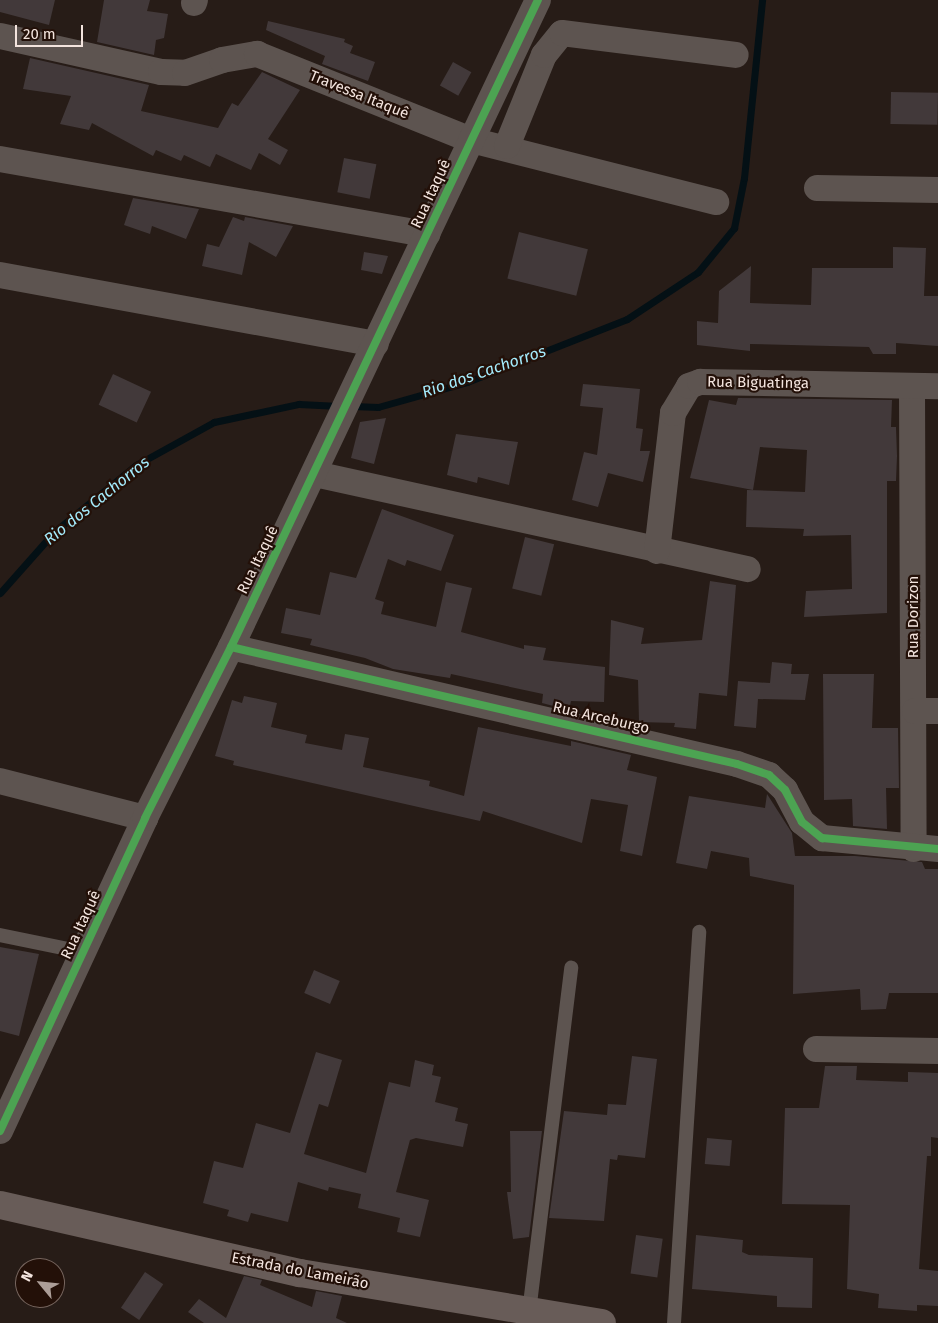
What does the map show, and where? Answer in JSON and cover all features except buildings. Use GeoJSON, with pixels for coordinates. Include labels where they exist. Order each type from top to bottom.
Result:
{"type":"FeatureCollection","features":[{"type":"Feature","properties":{"kind":"main road","name":"Estrada do Lameirão"},"geometry":{"type":"LineString","coordinates":[[0,1205],[300,1273],[602,1323]]}},
{"type":"Feature","properties":{"kind":"street","name":"Rua Itaquê"},"geometry":{"type":"LineString","coordinates":[[0,1131],[145,818],[315,474],[328,442],[538,0]]}},
{"type":"Feature","properties":{"kind":"street"},"geometry":{"type":"LineString","coordinates":[[507,146],[544,55],[551,42],[562,33],[736,55]]}},
{"type":"Feature","properties":{"kind":"street","name":"Travessa Itaquê"},"geometry":{"type":"LineString","coordinates":[[0,36],[162,72],[185,73],[222,60],[257,54],[471,140],[507,146],[716,202]]}},
{"type":"Feature","properties":{"kind":"street"},"geometry":{"type":"LineString","coordinates":[[0,159],[427,234]]}},
{"type":"Feature","properties":{"kind":"street"},"geometry":{"type":"LineString","coordinates":[[817,188],[938,190]]}},
{"type":"Feature","properties":{"kind":"street"},"geometry":{"type":"LineString","coordinates":[[0,275],[376,344]]}},
{"type":"Feature","properties":{"kind":"street","name":"Rua Biguatinga"},"geometry":{"type":"LineString","coordinates":[[657,551],[673,413],[689,386],[700,382],[938,386]]}},
{"type":"Feature","properties":{"kind":"street","name":"Rua Dorizon"},"geometry":{"type":"LineString","coordinates":[[912,386],[926,711],[926,849]]}},
{"type":"Feature","properties":{"kind":"street"},"geometry":{"type":"LineString","coordinates":[[315,474],[657,551],[748,569]]}},
{"type":"Feature","properties":{"kind":"street","name":"Rua Arceburgo"},"geometry":{"type":"LineString","coordinates":[[231,647],[737,764],[769,775],[785,790],[802,822],[822,838],[926,849]]}},
{"type":"Feature","properties":{"kind":"street"},"geometry":{"type":"LineString","coordinates":[[0,781],[145,818]]}},
{"type":"Feature","properties":{"kind":"street"},"geometry":{"type":"LineString","coordinates":[[816,1049],[938,1051]]}},
{"type":"Feature","properties":{"kind":"lane"},"geometry":{"type":"LineString","coordinates":[[674,1323],[699,932]]}},
{"type":"Feature","properties":{"kind":"lane"},"geometry":{"type":"LineString","coordinates":[[0,935],[83,952]]}},
{"type":"Feature","properties":{"kind":"lane"},"geometry":{"type":"LineString","coordinates":[[529,1312],[571,968]]}},
{"type":"Feature","properties":{"kind":"waterway","name":"Rio dos Cachorros"},"geometry":{"type":"LineString","coordinates":[[352,406],[378,407],[467,382],[627,319],[698,272],[734,228],[744,178],[762,0]]}},
{"type":"Feature","properties":{"kind":"waterway","name":"Rio dos Cachorros"},"geometry":{"type":"LineString","coordinates":[[0,593],[54,532],[136,465],[214,422],[299,404],[339,406]]}},
{"type":"Feature","properties":{"kind":"cycle path"},"geometry":{"type":"LineString","coordinates":[[0,1131],[145,818],[231,647],[538,0]]}},
{"type":"Feature","properties":{"kind":"cycle path"},"geometry":{"type":"LineString","coordinates":[[231,647],[737,764],[769,775],[785,790],[802,822],[822,838],[938,849]]}}]}
